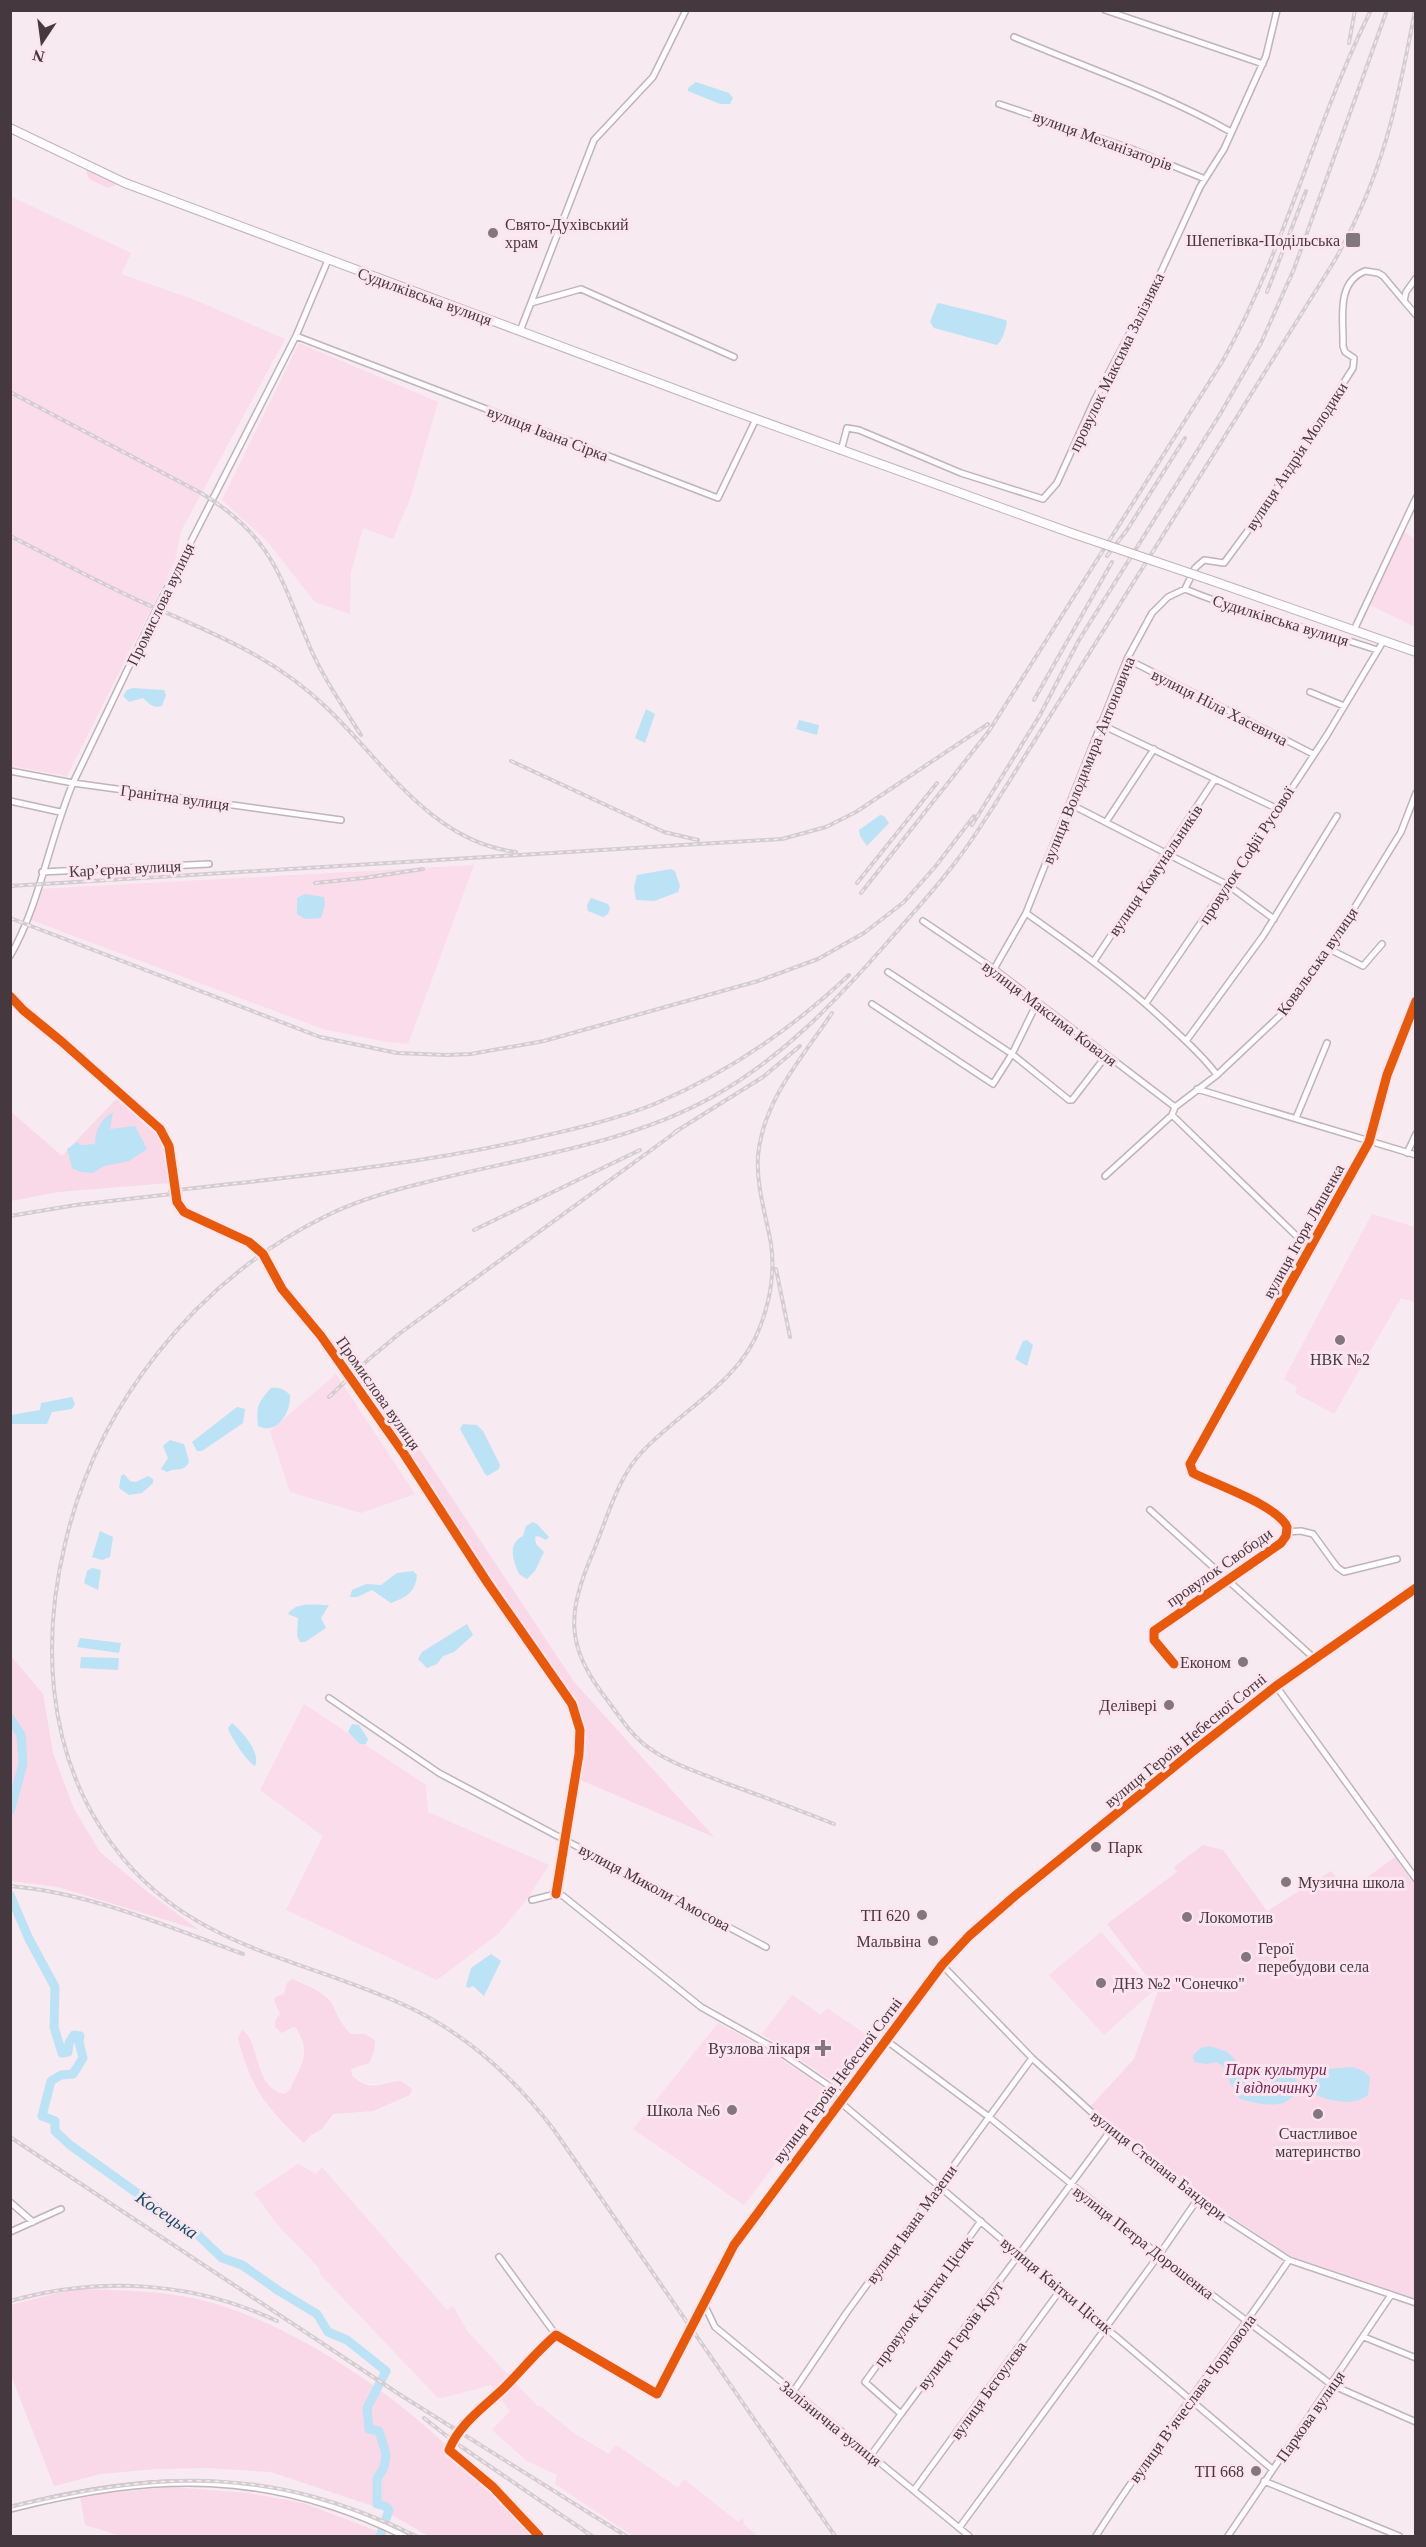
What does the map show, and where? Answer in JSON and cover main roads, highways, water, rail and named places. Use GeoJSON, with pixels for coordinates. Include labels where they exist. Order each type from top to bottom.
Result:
{"type":"FeatureCollection","features":[{"type":"Feature","properties":{"kind":"main road","name":"Судилківська вулиця"},"geometry":{"type":"LineString","coordinates":[[12,129],[125,183],[841,451],[1074,534],[1416,651]]}},
{"type":"Feature","properties":{"kind":"water"},"geometry":{"type":"Polygon","coordinates":[[[696,82],[729,93],[733,98],[730,104],[720,104],[688,91],[688,88],[696,82]]]}},
{"type":"Feature","properties":{"kind":"water"},"geometry":{"type":"Polygon","coordinates":[[[939,303],[1007,321],[1001,340],[997,345],[934,328],[930,322],[939,303]]]}},
{"type":"Feature","properties":{"kind":"water"},"geometry":{"type":"Polygon","coordinates":[[[133,688],[164,690],[166,695],[162,706],[153,706],[143,698],[129,702],[123,696],[127,690],[133,688]]]}},
{"type":"Feature","properties":{"kind":"water"},"geometry":{"type":"Polygon","coordinates":[[[646,709],[655,714],[645,743],[635,738],[646,709]]]}},
{"type":"Feature","properties":{"kind":"water"},"geometry":{"type":"Polygon","coordinates":[[[799,720],[819,725],[817,735],[796,729],[799,720]]]}},
{"type":"Feature","properties":{"kind":"water"},"geometry":{"type":"Polygon","coordinates":[[[880,815],[884,816],[889,823],[867,846],[859,830],[880,815]]]}},
{"type":"Feature","properties":{"kind":"water"},"geometry":{"type":"Polygon","coordinates":[[[671,869],[675,871],[680,886],[678,892],[654,901],[636,900],[634,887],[637,875],[671,869]]]}},
{"type":"Feature","properties":{"kind":"water"},"geometry":{"type":"Polygon","coordinates":[[[305,894],[324,897],[325,905],[321,918],[305,919],[297,914],[297,898],[305,894]]]}},
{"type":"Feature","properties":{"kind":"water"},"geometry":{"type":"Polygon","coordinates":[[[591,898],[608,904],[610,908],[608,914],[603,917],[588,911],[587,905],[591,898]]]}},
{"type":"Feature","properties":{"kind":"water"},"geometry":{"type":"Polygon","coordinates":[[[113,1112],[110,1129],[135,1126],[147,1149],[129,1161],[104,1166],[93,1173],[81,1172],[72,1168],[67,1149],[77,1142],[81,1145],[95,1144],[100,1125],[113,1112]]]}},
{"type":"Feature","properties":{"kind":"water"},"geometry":{"type":"Polygon","coordinates":[[[1027,1340],[1033,1345],[1027,1366],[1015,1359],[1023,1341],[1027,1340]]]}},
{"type":"Feature","properties":{"kind":"water"},"geometry":{"type":"Polygon","coordinates":[[[271,1388],[286,1391],[290,1395],[290,1402],[282,1421],[271,1428],[265,1428],[258,1426],[257,1413],[261,1401],[271,1388]]]}},
{"type":"Feature","properties":{"kind":"water"},"geometry":{"type":"Polygon","coordinates":[[[72,1397],[75,1404],[72,1409],[52,1412],[47,1424],[11,1424],[11,1415],[40,1410],[41,1403],[72,1397]]]}},
{"type":"Feature","properties":{"kind":"water"},"geometry":{"type":"Polygon","coordinates":[[[237,1407],[245,1409],[243,1423],[202,1451],[197,1451],[192,1442],[237,1407]]]}},
{"type":"Feature","properties":{"kind":"water"},"geometry":{"type":"Polygon","coordinates":[[[463,1424],[477,1425],[483,1431],[500,1465],[499,1469],[487,1476],[485,1474],[460,1429],[463,1424]]]}},
{"type":"Feature","properties":{"kind":"water"},"geometry":{"type":"Polygon","coordinates":[[[170,1440],[184,1444],[189,1461],[183,1468],[167,1472],[161,1469],[168,1458],[163,1446],[170,1440]]]}},
{"type":"Feature","properties":{"kind":"water"},"geometry":{"type":"Polygon","coordinates":[[[124,1474],[130,1481],[136,1482],[148,1476],[153,1479],[153,1483],[142,1493],[129,1495],[119,1488],[121,1476],[124,1474]]]}},
{"type":"Feature","properties":{"kind":"water"},"geometry":{"type":"Polygon","coordinates":[[[533,1522],[549,1537],[546,1540],[535,1537],[536,1544],[544,1552],[535,1571],[527,1579],[519,1574],[513,1558],[513,1548],[518,1539],[523,1536],[526,1526],[533,1522]]]}},
{"type":"Feature","properties":{"kind":"water"},"geometry":{"type":"Polygon","coordinates":[[[100,1531],[113,1537],[110,1557],[102,1560],[92,1557],[100,1531]]]}},
{"type":"Feature","properties":{"kind":"water"},"geometry":{"type":"Polygon","coordinates":[[[92,1568],[101,1570],[98,1590],[84,1583],[87,1571],[92,1568]]]}},
{"type":"Feature","properties":{"kind":"water"},"geometry":{"type":"Polygon","coordinates":[[[413,1571],[417,1575],[412,1590],[396,1601],[391,1603],[372,1590],[357,1597],[350,1597],[352,1590],[366,1584],[381,1585],[397,1573],[413,1571]]]}},
{"type":"Feature","properties":{"kind":"water"},"geometry":{"type":"Polygon","coordinates":[[[301,1605],[329,1605],[321,1618],[326,1628],[305,1642],[300,1642],[297,1636],[298,1618],[288,1614],[291,1610],[301,1605]]]}},
{"type":"Feature","properties":{"kind":"water"},"geometry":{"type":"Polygon","coordinates":[[[467,1624],[473,1635],[454,1652],[443,1656],[437,1664],[427,1668],[418,1659],[422,1652],[467,1624]]]}},
{"type":"Feature","properties":{"kind":"water"},"geometry":{"type":"Polygon","coordinates":[[[80,1638],[121,1643],[119,1653],[77,1647],[80,1638]]]}},
{"type":"Feature","properties":{"kind":"water"},"geometry":{"type":"Polygon","coordinates":[[[81,1657],[119,1658],[118,1670],[80,1668],[81,1657]]]}},
{"type":"Feature","properties":{"kind":"water"},"geometry":{"type":"Polygon","coordinates":[[[232,1723],[246,1737],[253,1749],[255,1766],[232,1737],[228,1728],[232,1723]]]}},
{"type":"Feature","properties":{"kind":"water"},"geometry":{"type":"Polygon","coordinates":[[[352,1724],[359,1725],[368,1739],[366,1744],[360,1744],[348,1732],[352,1724]]]}},
{"type":"Feature","properties":{"kind":"water"},"geometry":{"type":"Polygon","coordinates":[[[491,1954],[501,1961],[484,1996],[473,1986],[468,1988],[466,1986],[471,1968],[491,1954]]]}},
{"type":"Feature","properties":{"kind":"water"},"geometry":{"type":"Polygon","coordinates":[[[1210,2046],[1227,2052],[1242,2066],[1280,2067],[1286,2071],[1291,2070],[1297,2083],[1295,2093],[1290,2099],[1275,2105],[1240,2099],[1222,2065],[1216,2062],[1207,2064],[1194,2062],[1193,2055],[1201,2048],[1210,2046]],[[1265,2076],[1254,2078],[1250,2085],[1255,2090],[1265,2091],[1271,2087],[1272,2081],[1265,2076]]]}},
{"type":"Feature","properties":{"kind":"water"},"geometry":{"type":"Polygon","coordinates":[[[1353,2067],[1370,2077],[1368,2095],[1362,2099],[1340,2102],[1312,2093],[1310,2087],[1314,2073],[1326,2069],[1353,2067]]]}},
{"type":"Feature","properties":{"kind":"waterway","name":"Косецька"},"geometry":{"type":"LineString","coordinates":[[10,1718],[21,1735],[23,1764],[10,1811]]}},
{"type":"Feature","properties":{"kind":"waterway","name":"Косецька"},"geometry":{"type":"LineString","coordinates":[[10,1895],[29,1939],[55,1987],[54,2027],[62,2053],[68,2052],[69,2043],[74,2035],[80,2036],[79,2042],[83,2058],[73,2074],[61,2075],[51,2081],[42,2116],[55,2121],[55,2131],[70,2145],[155,2206],[177,2225],[197,2234],[222,2258],[242,2265],[317,2314],[328,2332],[347,2340],[386,2371],[367,2408],[369,2429],[379,2431],[386,2454],[384,2467],[377,2479],[377,2504],[389,2510],[380,2536]]}},
{"type":"Feature","properties":{"kind":"railway"},"geometry":{"type":"LineString","coordinates":[[1349,43],[1355,10]]}},
{"type":"Feature","properties":{"kind":"railway"},"geometry":{"type":"LineString","coordinates":[[861,893],[989,731],[1222,362],[1264,276],[1333,98],[1371,10]]}},
{"type":"Feature","properties":{"kind":"railway"},"geometry":{"type":"LineString","coordinates":[[972,825],[1040,715],[1079,640],[1219,416],[1261,343],[1294,269],[1387,10]]}},
{"type":"Feature","properties":{"kind":"railway"},"geometry":{"type":"LineString","coordinates":[[835,2536],[554,2130],[522,2091],[467,2042],[425,2015],[359,1986],[236,1941],[199,1922],[163,1898],[131,1867],[101,1828],[83,1796],[69,1762],[60,1726],[54,1690],[52,1653],[53,1617],[65,1544],[80,1492],[101,1443],[127,1396],[158,1352],[194,1312],[234,1275],[277,1244],[348,1206],[398,1189],[609,1139],[680,1113],[714,1096],[739,1081],[785,1046],[827,1008],[886,944],[946,874],[990,812],[1335,260],[1377,169],[1402,78],[1415,10]]}},
{"type":"Feature","properties":{"kind":"railway"},"geometry":{"type":"LineString","coordinates":[[1267,292],[1306,191]]}},
{"type":"Feature","properties":{"kind":"railway"},"geometry":{"type":"LineString","coordinates":[[10,392],[201,493],[245,526],[272,562],[283,582],[317,663],[361,735]]}},
{"type":"Feature","properties":{"kind":"railway"},"geometry":{"type":"LineString","coordinates":[[1107,556],[1127,530],[1185,438]]}},
{"type":"Feature","properties":{"kind":"railway"},"geometry":{"type":"LineString","coordinates":[[10,536],[117,590],[223,638],[267,662],[309,691],[434,817],[459,833],[486,845],[516,852]]}},
{"type":"Feature","properties":{"kind":"railway"},"geometry":{"type":"LineString","coordinates":[[1034,700],[1112,562]]}},
{"type":"Feature","properties":{"kind":"railway"},"geometry":{"type":"LineString","coordinates":[[10,886],[782,839],[826,827],[856,812],[988,724]]}},
{"type":"Feature","properties":{"kind":"railway"},"geometry":{"type":"LineString","coordinates":[[511,761],[664,832],[698,840]]}},
{"type":"Feature","properties":{"kind":"railway"},"geometry":{"type":"LineString","coordinates":[[857,883],[937,783]]}},
{"type":"Feature","properties":{"kind":"railway"},"geometry":{"type":"LineString","coordinates":[[10,918],[320,1037],[397,1053],[471,1054],[544,1041],[758,981],[818,959],[864,933],[904,902],[935,867],[974,816]]}},
{"type":"Feature","properties":{"kind":"railway"},"geometry":{"type":"LineString","coordinates":[[315,883],[423,869]]}},
{"type":"Feature","properties":{"kind":"railway"},"geometry":{"type":"LineString","coordinates":[[170,1191],[438,1157],[526,1140],[625,1115],[684,1091],[759,1048],[849,975]]}},
{"type":"Feature","properties":{"kind":"railway"},"geometry":{"type":"LineString","coordinates":[[832,1013],[786,1080],[767,1116],[761,1136],[758,1178],[771,1244],[772,1276],[769,1297],[760,1327],[751,1346],[724,1380],[657,1437],[626,1473],[585,1572],[575,1611],[574,1628],[583,1663],[625,1724],[645,1745],[684,1767],[834,1824]]}},
{"type":"Feature","properties":{"kind":"railway"},"geometry":{"type":"LineString","coordinates":[[675,1132],[763,1077],[800,1046]]}},
{"type":"Feature","properties":{"kind":"railway"},"geometry":{"type":"LineString","coordinates":[[329,1397],[399,1334],[680,1129]]}},
{"type":"Feature","properties":{"kind":"railway"},"geometry":{"type":"LineString","coordinates":[[474,1230],[640,1150]]}},
{"type":"Feature","properties":{"kind":"railway"},"geometry":{"type":"LineString","coordinates":[[10,1216],[76,1205],[180,1193]]}},
{"type":"Feature","properties":{"kind":"railway"},"geometry":{"type":"LineString","coordinates":[[776,1269],[790,1337]]}},
{"type":"Feature","properties":{"kind":"railway"},"geometry":{"type":"LineString","coordinates":[[10,1886],[100,1903],[243,1954]]}},
{"type":"Feature","properties":{"kind":"railway"},"geometry":{"type":"LineString","coordinates":[[10,2137],[402,2396],[626,2536]]}},
{"type":"Feature","properties":{"kind":"railway"},"geometry":{"type":"LineString","coordinates":[[10,2301],[77,2288],[145,2287],[212,2297],[277,2321]]}},
{"type":"Feature","properties":{"kind":"railway"},"geometry":{"type":"LineString","coordinates":[[424,2418],[453,2441],[592,2536]]}},
{"type":"Feature","properties":{"kind":"railway"},"geometry":{"type":"LineString","coordinates":[[10,2507],[118,2486],[168,2481],[216,2481],[265,2486],[313,2497],[363,2513],[416,2536]]}},
{"type":"Feature","properties":{"kind":"place","name":"Свято-Духівський храм"},"geometry":{"type":"Point","coordinates":[493,233]}},
{"type":"Feature","properties":{"kind":"place","name":"Шепетівка-Подільська"},"geometry":{"type":"Point","coordinates":[1353,240]}},
{"type":"Feature","properties":{"kind":"place","name":"НВК №2"},"geometry":{"type":"Point","coordinates":[1340,1340]}},
{"type":"Feature","properties":{"kind":"place","name":"Економ"},"geometry":{"type":"Point","coordinates":[1243,1662]}},
{"type":"Feature","properties":{"kind":"place","name":"Делівері"},"geometry":{"type":"Point","coordinates":[1169,1705]}},
{"type":"Feature","properties":{"kind":"place","name":"Парк"},"geometry":{"type":"Point","coordinates":[1096,1847]}},
{"type":"Feature","properties":{"kind":"place","name":"Музична школа"},"geometry":{"type":"Point","coordinates":[1286,1882]}},
{"type":"Feature","properties":{"kind":"place","name":"ТП 620"},"geometry":{"type":"Point","coordinates":[922,1915]}},
{"type":"Feature","properties":{"kind":"place","name":"Локомотив"},"geometry":{"type":"Point","coordinates":[1187,1917]}},
{"type":"Feature","properties":{"kind":"place","name":"Мальвіна"},"geometry":{"type":"Point","coordinates":[933,1941]}},
{"type":"Feature","properties":{"kind":"place","name":"Герої перебудови села"},"geometry":{"type":"Point","coordinates":[1246,1957]}},
{"type":"Feature","properties":{"kind":"place","name":"ДНЗ №2 \"Сонечко\""},"geometry":{"type":"Point","coordinates":[1101,1983]}},
{"type":"Feature","properties":{"kind":"place","name":"Вузлова лікаря"},"geometry":{"type":"Point","coordinates":[823,2048]}},
{"type":"Feature","properties":{"kind":"place","name":"Школа №6"},"geometry":{"type":"Point","coordinates":[732,2110]}},
{"type":"Feature","properties":{"kind":"place","name":"Счастливое материнство"},"geometry":{"type":"Point","coordinates":[1318,2114]}},
{"type":"Feature","properties":{"kind":"place","name":"ТП 668"},"geometry":{"type":"Point","coordinates":[1256,2471]}},
{"type":"Feature","properties":{"kind":"park label","name":"Парк культури і відпочинку"},"geometry":{"type":"Point","coordinates":[1276,2078]}}]}
